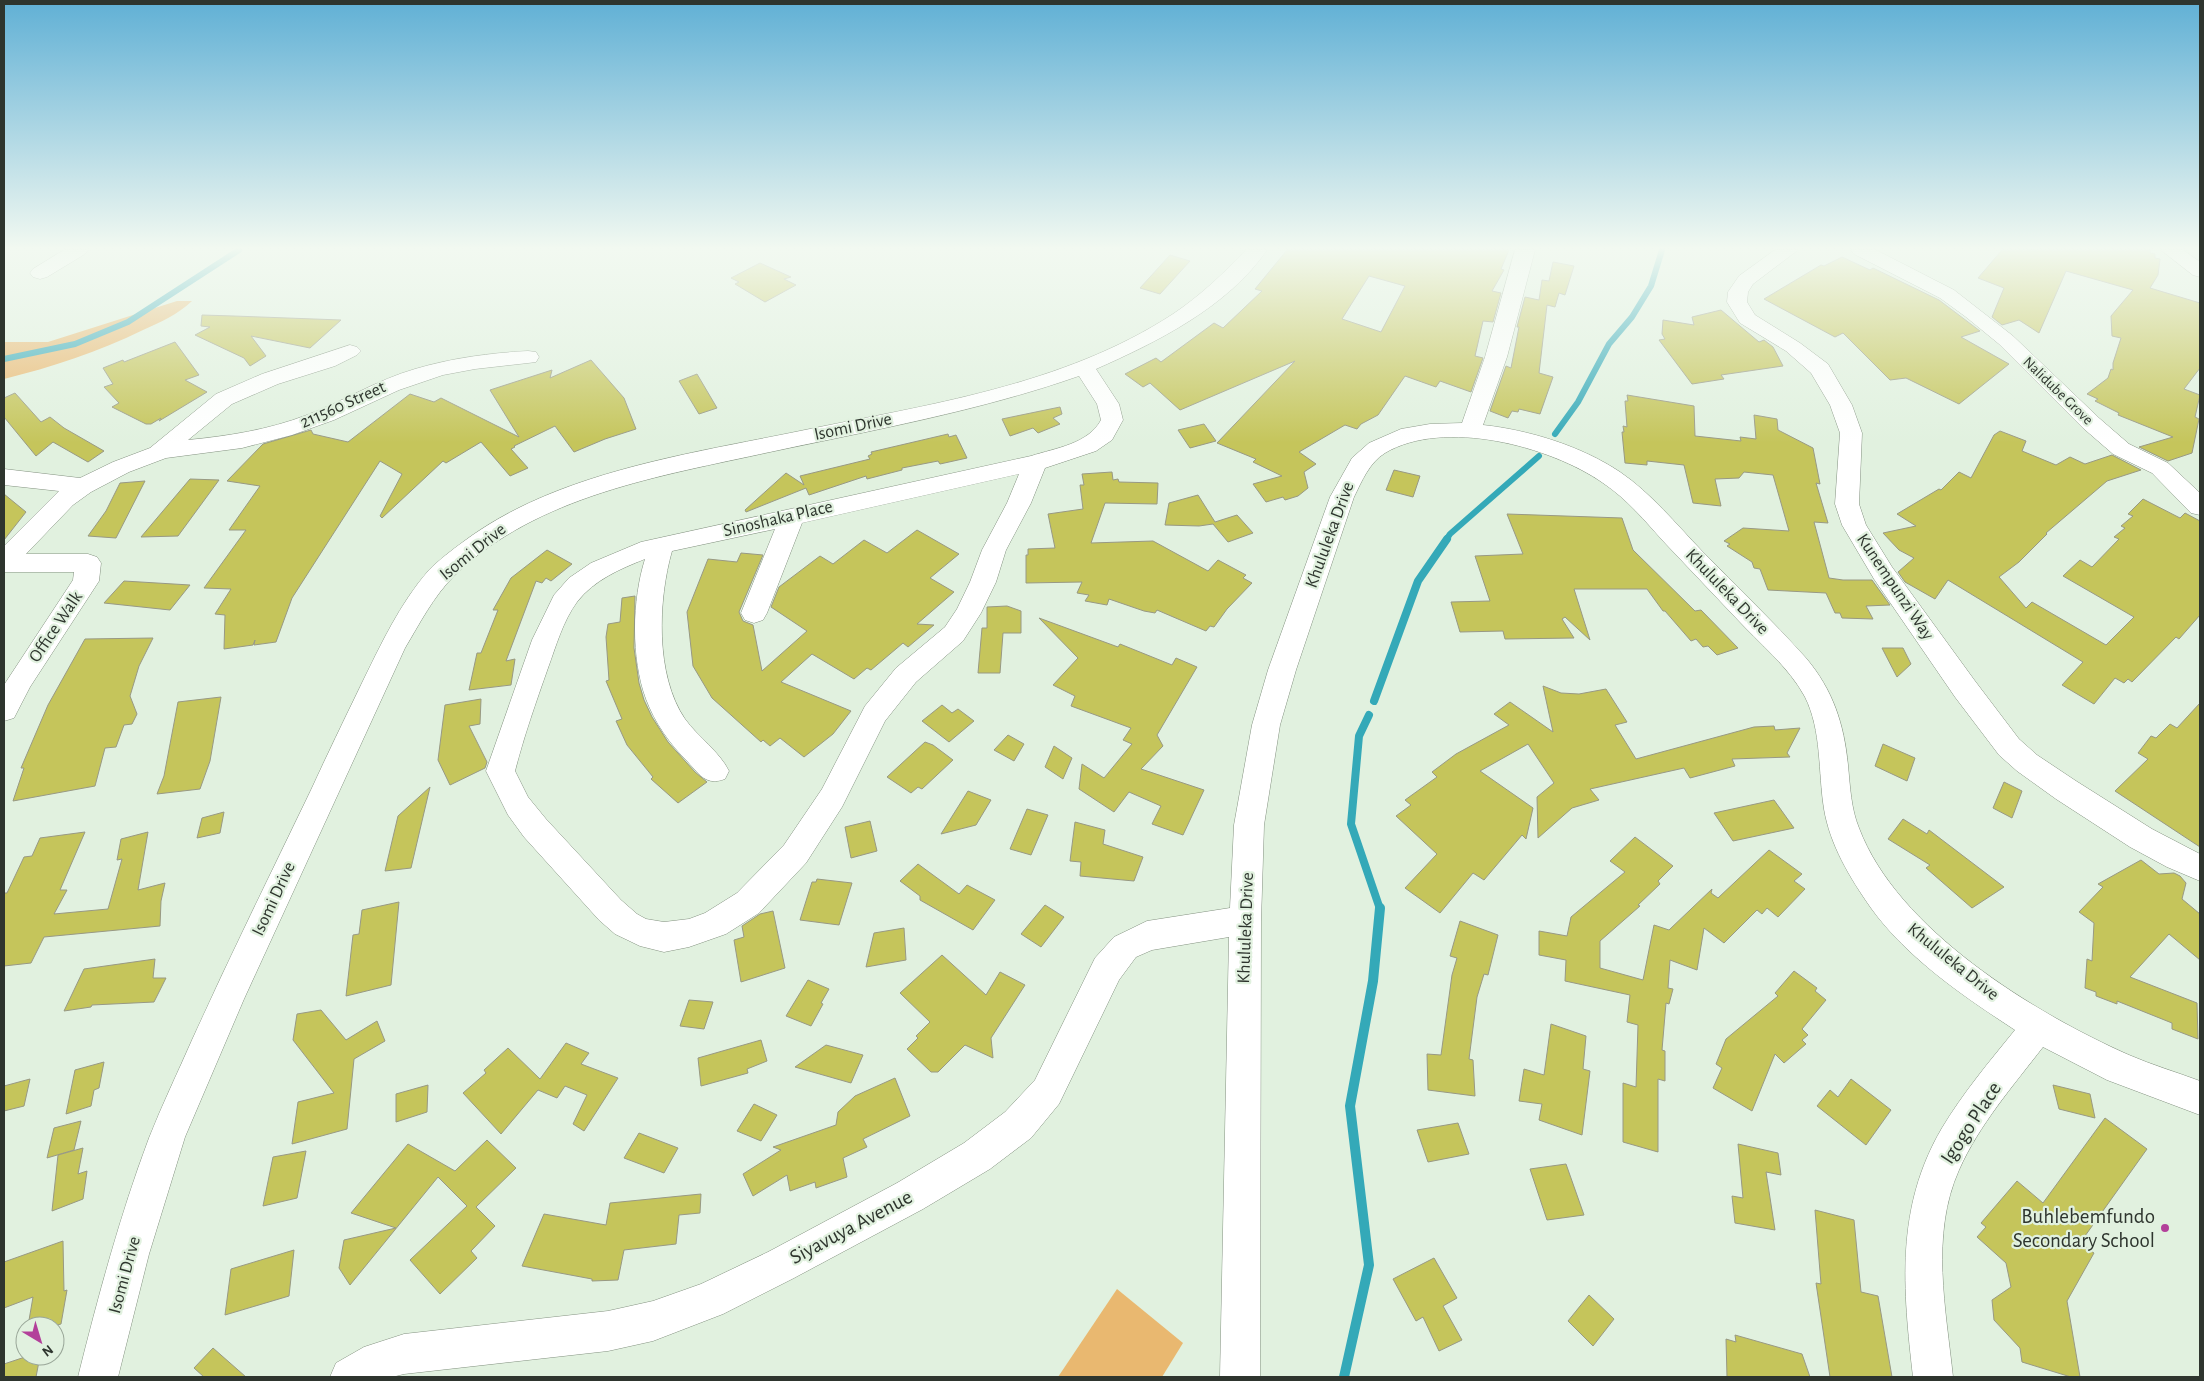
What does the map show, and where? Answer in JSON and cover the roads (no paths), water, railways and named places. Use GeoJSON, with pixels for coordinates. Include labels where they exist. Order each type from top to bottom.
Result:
{"type":"FeatureCollection","features":[{"type":"Feature","properties":{"kind":"street","name":"Isomi Drive"},"geometry":{"type":"LineString","coordinates":[[98,1377],[130,1254],[152,1180],[168,1135],[234,985],[393,646],[425,595],[444,571],[507,523],[574,492],[683,463],[984,399],[1084,367],[1138,341],[1185,314]]}},
{"type":"Feature","properties":{"kind":"street"},"geometry":{"type":"LineString","coordinates":[[1470,431],[1496,357],[1506,314]]}},
{"type":"Feature","properties":{"kind":"street","name":"Kunempunzi Way"},"geometry":{"type":"LineString","coordinates":[[1744,314],[1747,319],[1793,347],[1820,369],[1840,406],[1851,433],[1847,504],[1854,525],[1882,573],[1964,689],[2009,747],[2027,763],[2066,790],[2141,838],[2200,868]]}},
{"type":"Feature","properties":{"kind":"street","name":"Nalidube Grove"},"geometry":{"type":"LineString","coordinates":[[1975,314],[2006,340],[2091,423],[2121,449],[2160,468],[2200,507]]}},
{"type":"Feature","properties":{"kind":"street"},"geometry":{"type":"LineString","coordinates":[[4,562],[65,499],[83,486],[121,467],[158,453],[224,399],[264,381],[327,361],[350,351]]}},
{"type":"Feature","properties":{"kind":"street","name":"211560 Street"},"geometry":{"type":"LineString","coordinates":[[158,453],[178,448],[248,440],[275,433],[306,423],[392,384],[442,367],[468,362],[528,357]]}},
{"type":"Feature","properties":{"kind":"street","name":"Sinoshaka Place"},"geometry":{"type":"LineString","coordinates":[[1035,463],[1019,503],[994,550],[983,582],[968,613],[954,634],[906,675],[875,714],[832,798],[795,854],[748,903],[715,924],[689,933],[664,937],[640,932],[626,924],[610,910],[535,828],[518,806],[500,771],[548,631],[569,594],[587,578],[612,563],[634,553],[662,545],[1035,463],[1088,446],[1104,435],[1112,420],[1108,404],[1084,367]]}},
{"type":"Feature","properties":{"kind":"street","name":"Khululeka Drive"},"geometry":{"type":"LineString","coordinates":[[1240,1377],[1245,921],[1249,825],[1266,725],[1282,670],[1342,497],[1355,470],[1377,448],[1400,438],[1419,433],[1470,431],[1531,442],[1569,455],[1608,475],[1646,508],[1794,663],[1817,693],[1829,728],[1833,769],[1843,828],[1861,867],[1884,900],[1919,938],[1988,992],[2038,1027],[2109,1064],[2200,1098]]}},
{"type":"Feature","properties":{"kind":"street"},"geometry":{"type":"LineString","coordinates":[[4,477],[83,486]]}},
{"type":"Feature","properties":{"kind":"street"},"geometry":{"type":"LineString","coordinates":[[754,613],[792,516]]}},
{"type":"Feature","properties":{"kind":"street"},"geometry":{"type":"LineString","coordinates":[[662,545],[650,586],[649,608],[653,666],[659,698],[684,740],[716,771]]}},
{"type":"Feature","properties":{"kind":"street","name":"Office Walk"},"geometry":{"type":"LineString","coordinates":[[4,562],[88,563],[86,581],[20,680],[4,710]]}},
{"type":"Feature","properties":{"kind":"street","name":"Siyavuya Avenue"},"geometry":{"type":"LineString","coordinates":[[350,1377],[378,1361],[404,1354],[608,1331],[653,1321],[709,1300],[781,1265],[910,1196],[969,1161],[1018,1125],[1048,1092],[1107,969],[1125,947],[1147,936],[1210,924],[1245,921]]}},
{"type":"Feature","properties":{"kind":"street","name":"Igogo Place"},"geometry":{"type":"LineString","coordinates":[[1933,1377],[1923,1263],[1923,1235],[1936,1181],[1944,1160],[1975,1109],[2038,1027]]}},
{"type":"Feature","properties":{"kind":"waterway"},"geometry":{"type":"LineString","coordinates":[[4,359],[75,344],[128,322],[140,314]]}},
{"type":"Feature","properties":{"kind":"waterway"},"geometry":{"type":"LineString","coordinates":[[1555,434],[1578,402],[1609,344],[1634,314]]}},
{"type":"Feature","properties":{"kind":"waterway"},"geometry":{"type":"LineString","coordinates":[[1446,540],[1450,534],[1539,456]]}},
{"type":"Feature","properties":{"kind":"waterway"},"geometry":{"type":"LineString","coordinates":[[1374,701],[1418,581],[1447,539]]}},
{"type":"Feature","properties":{"kind":"waterway"},"geometry":{"type":"LineString","coordinates":[[1369,715],[1359,736],[1351,824],[1380,909]]}},
{"type":"Feature","properties":{"kind":"waterway"},"geometry":{"type":"LineString","coordinates":[[1344,1377],[1369,1265],[1350,1106],[1373,981],[1380,909]]}},
{"type":"Feature","properties":{"kind":"place","name":"Buhlebemfundo Secondary School"},"geometry":{"type":"Point","coordinates":[2165,1228]}}]}
